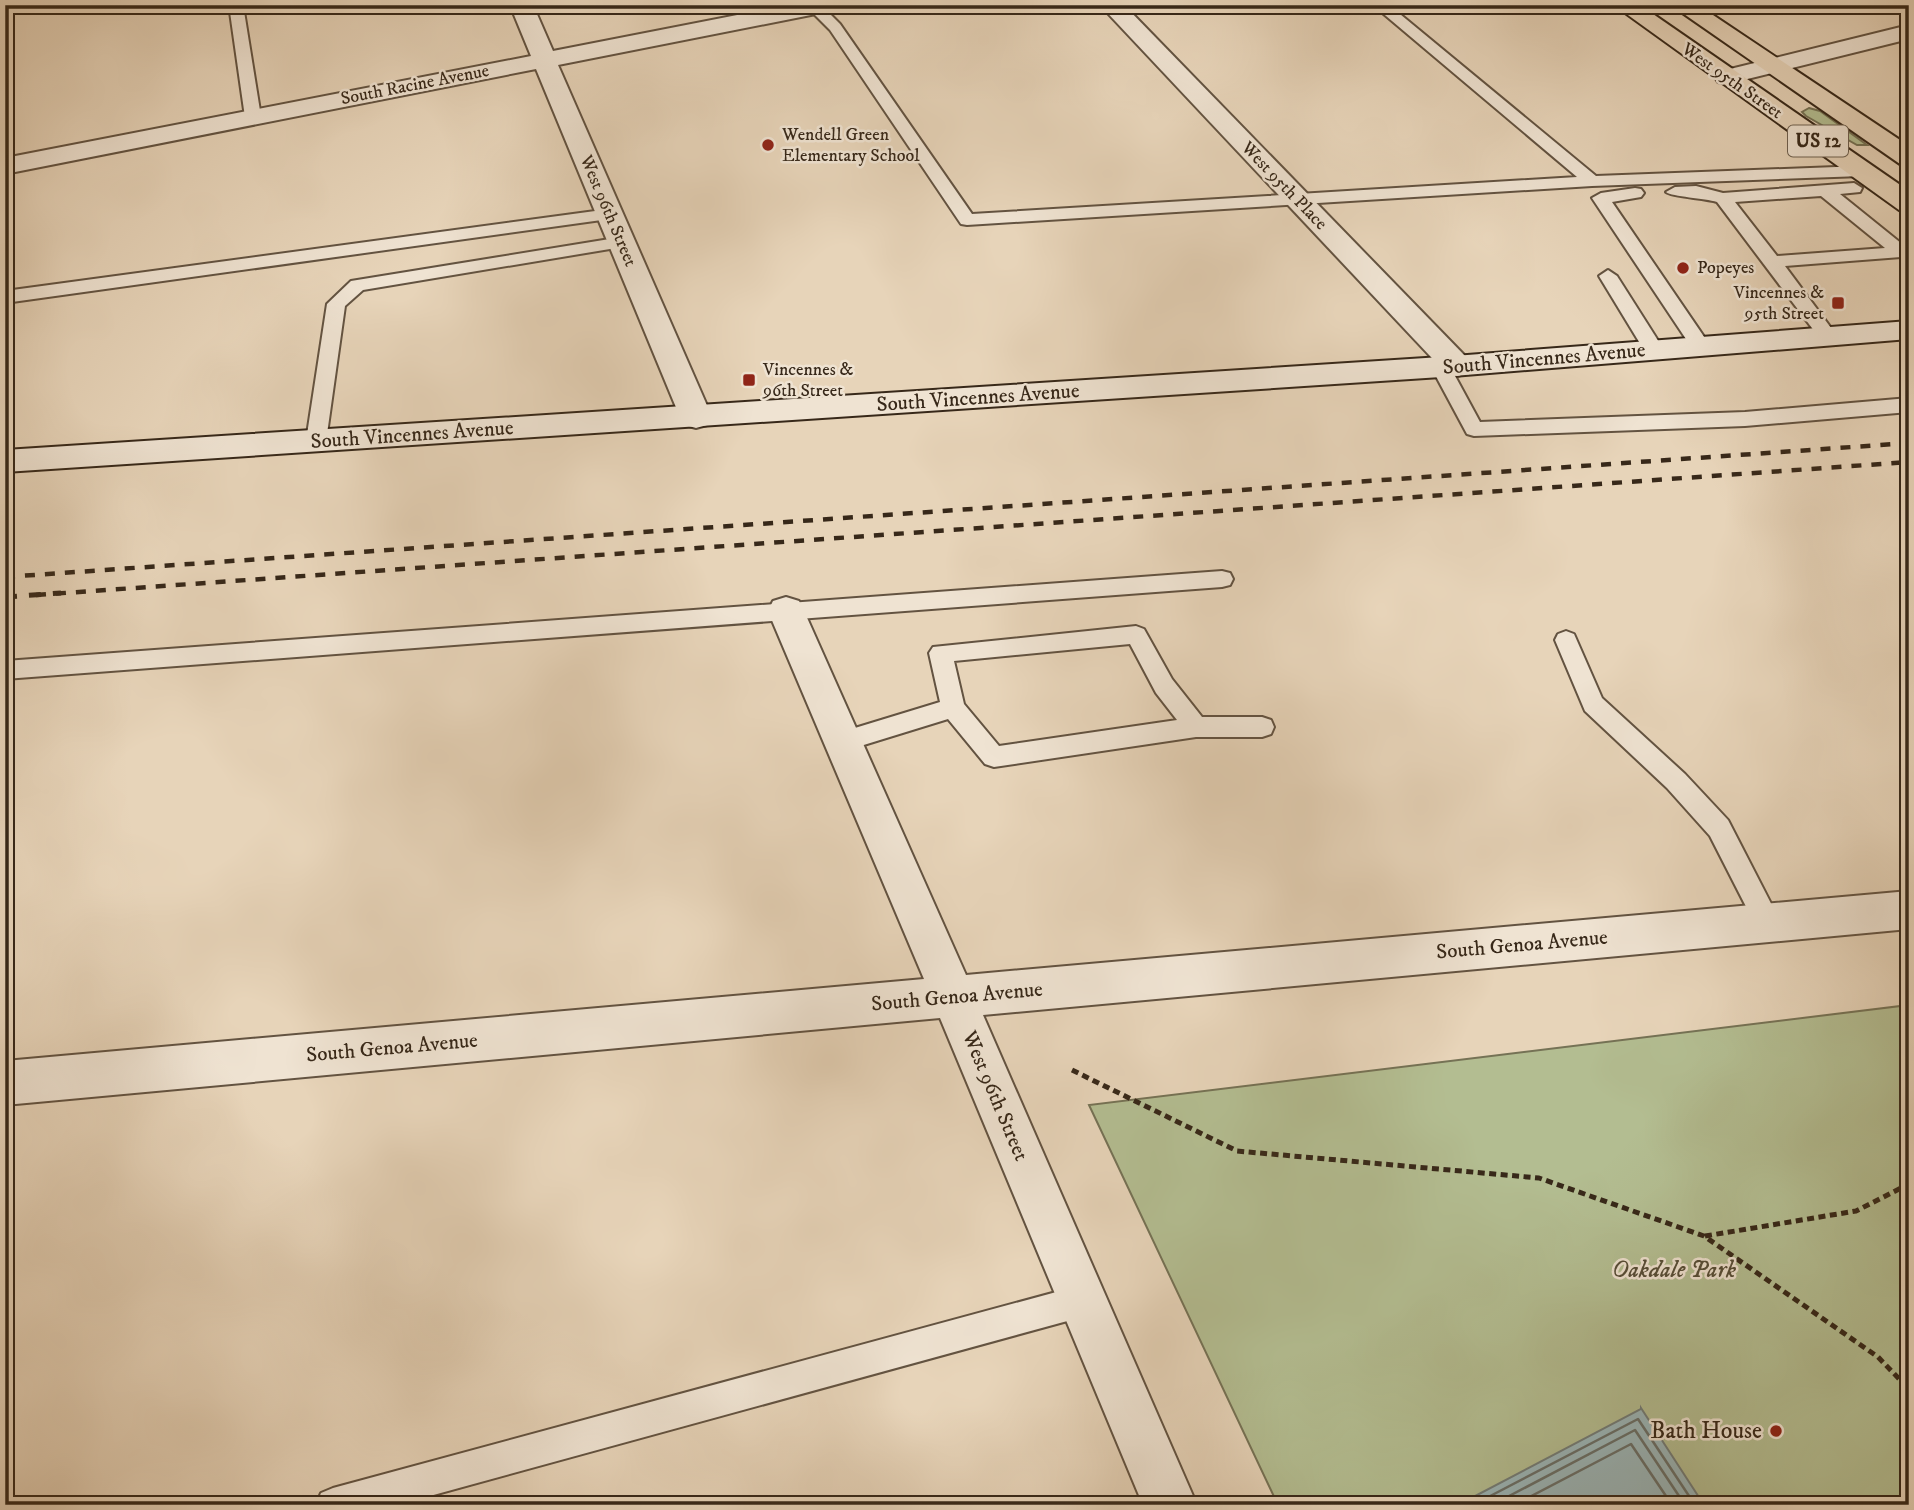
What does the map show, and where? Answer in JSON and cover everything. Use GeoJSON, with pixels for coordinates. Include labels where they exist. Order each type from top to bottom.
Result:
{"type":"FeatureCollection","features":[{"type":"Feature","properties":{"kind":"main road","name":"West 95th Street"},"geometry":{"type":"LineString","coordinates":[[1625,5],[1909,204]]}},
{"type":"Feature","properties":{"kind":"main road","name":"West 95th Street"},"geometry":{"type":"LineString","coordinates":[[1682,5],[1909,158]]}},
{"type":"Feature","properties":{"kind":"street","name":"West 96th Street"},"geometry":{"type":"LineString","coordinates":[[521,5],[696,416]]}},
{"type":"Feature","properties":{"kind":"street","name":"West 95th Place"},"geometry":{"type":"LineString","coordinates":[[1111,5],[1297,199],[1449,367]]}},
{"type":"Feature","properties":{"kind":"street","name":"South Racine Avenue"},"geometry":{"type":"LineString","coordinates":[[5,166],[817,6]]}},
{"type":"Feature","properties":{"kind":"street"},"geometry":{"type":"LineString","coordinates":[[1727,77],[1909,32]]}},
{"type":"Feature","properties":{"kind":"street","name":"South Vincennes Avenue"},"geometry":{"type":"LineString","coordinates":[[5,461],[1449,367],[1909,330]]}},
{"type":"Feature","properties":{"kind":"street","name":"West 96th Street"},"geometry":{"type":"LineString","coordinates":[[786,611],[1170,1505]]}},
{"type":"Feature","properties":{"kind":"street","name":"South Genoa Avenue"},"geometry":{"type":"LineString","coordinates":[[5,1083],[1909,910]]}},
{"type":"Feature","properties":{"kind":"lane"},"geometry":{"type":"LineString","coordinates":[[236,5],[253,117]]}},
{"type":"Feature","properties":{"kind":"lane"},"geometry":{"type":"LineString","coordinates":[[1380,5],[1592,181]]}},
{"type":"Feature","properties":{"kind":"lane"},"geometry":{"type":"LineString","coordinates":[[817,6],[835,27],[967,220],[1592,181],[1862,171]]}},
{"type":"Feature","properties":{"kind":"lane"},"geometry":{"type":"LineString","coordinates":[[1701,347],[1601,198],[1632,193],[1696,191],[1723,198],[1884,186]]}},
{"type":"Feature","properties":{"kind":"lane"},"geometry":{"type":"LineString","coordinates":[[1772,262],[1902,252],[1824,190]]}},
{"type":"Feature","properties":{"kind":"lane"},"geometry":{"type":"LineString","coordinates":[[1723,198],[1828,336]]}},
{"type":"Feature","properties":{"kind":"lane"},"geometry":{"type":"LineString","coordinates":[[5,297],[610,214]]}},
{"type":"Feature","properties":{"kind":"lane"},"geometry":{"type":"LineString","coordinates":[[316,441],[336,304],[357,285],[622,242]]}},
{"type":"Feature","properties":{"kind":"lane"},"geometry":{"type":"LineString","coordinates":[[1608,276],[1654,350]]}},
{"type":"Feature","properties":{"kind":"lane"},"geometry":{"type":"LineString","coordinates":[[1449,367],[1474,429],[1745,419],[1909,405]]}},
{"type":"Feature","properties":{"kind":"lane"},"geometry":{"type":"LineString","coordinates":[[5,670],[1222,579]]}},
{"type":"Feature","properties":{"kind":"lane"},"geometry":{"type":"LineString","coordinates":[[1196,727],[1164,686],[1136,635],[941,653],[953,708],[994,757],[1196,727],[1262,727]]}},
{"type":"Feature","properties":{"kind":"lane"},"geometry":{"type":"LineString","coordinates":[[1566,640],[1593,704],[1676,781],[1719,828],[1769,923]]}},
{"type":"Feature","properties":{"kind":"lane"},"geometry":{"type":"LineString","coordinates":[[841,742],[953,708]]}},
{"type":"Feature","properties":{"kind":"lane"},"geometry":{"type":"LineString","coordinates":[[333,1505],[1082,1301]]}},
{"type":"Feature","properties":{"kind":"path"},"geometry":{"type":"LineString","coordinates":[[1072,1070],[1237,1151],[1539,1178],[1704,1236],[1878,1357],[1909,1388]]}},
{"type":"Feature","properties":{"kind":"path"},"geometry":{"type":"LineString","coordinates":[[1704,1236],[1856,1211],[1909,1184]]}},
{"type":"Feature","properties":{"kind":"green space"},"geometry":{"type":"Polygon","coordinates":[[[1809,108],[1820,111],[1867,145],[1857,145],[1806,116],[1802,112],[1809,108]]]}},
{"type":"Feature","properties":{"kind":"green space","name":"Oakdale Park"},"geometry":{"type":"Polygon","coordinates":[[[1909,1005],[1909,1505],[1278,1505],[1089,1105],[1909,1005]]]}},
{"type":"Feature","properties":{"kind":"water"},"geometry":{"type":"Polygon","coordinates":[[[1641,1409],[1704,1505],[1458,1505],[1641,1409]]]}},
{"type":"Feature","properties":{"kind":"railway"},"geometry":{"type":"LineString","coordinates":[[5,577],[1909,443]]}},
{"type":"Feature","properties":{"kind":"railway"},"geometry":{"type":"LineString","coordinates":[[36,595],[1909,462]]}},
{"type":"Feature","properties":{"kind":"railway"},"geometry":{"type":"LineString","coordinates":[[5,597],[61,593]]}},
{"type":"Feature","properties":{"kind":"place","name":"Wendell Green Elementary School"},"geometry":{"type":"Point","coordinates":[768,145]}},
{"type":"Feature","properties":{"kind":"place","name":"Popeyes"},"geometry":{"type":"Point","coordinates":[1683,268]}},
{"type":"Feature","properties":{"kind":"place","name":"Vincennes & 95th Street"},"geometry":{"type":"Point","coordinates":[1838,303]}},
{"type":"Feature","properties":{"kind":"place","name":"Vincennes & 96th Street"},"geometry":{"type":"Point","coordinates":[749,380]}},
{"type":"Feature","properties":{"kind":"place","name":"Bath House"},"geometry":{"type":"Point","coordinates":[1776,1431]}}]}
